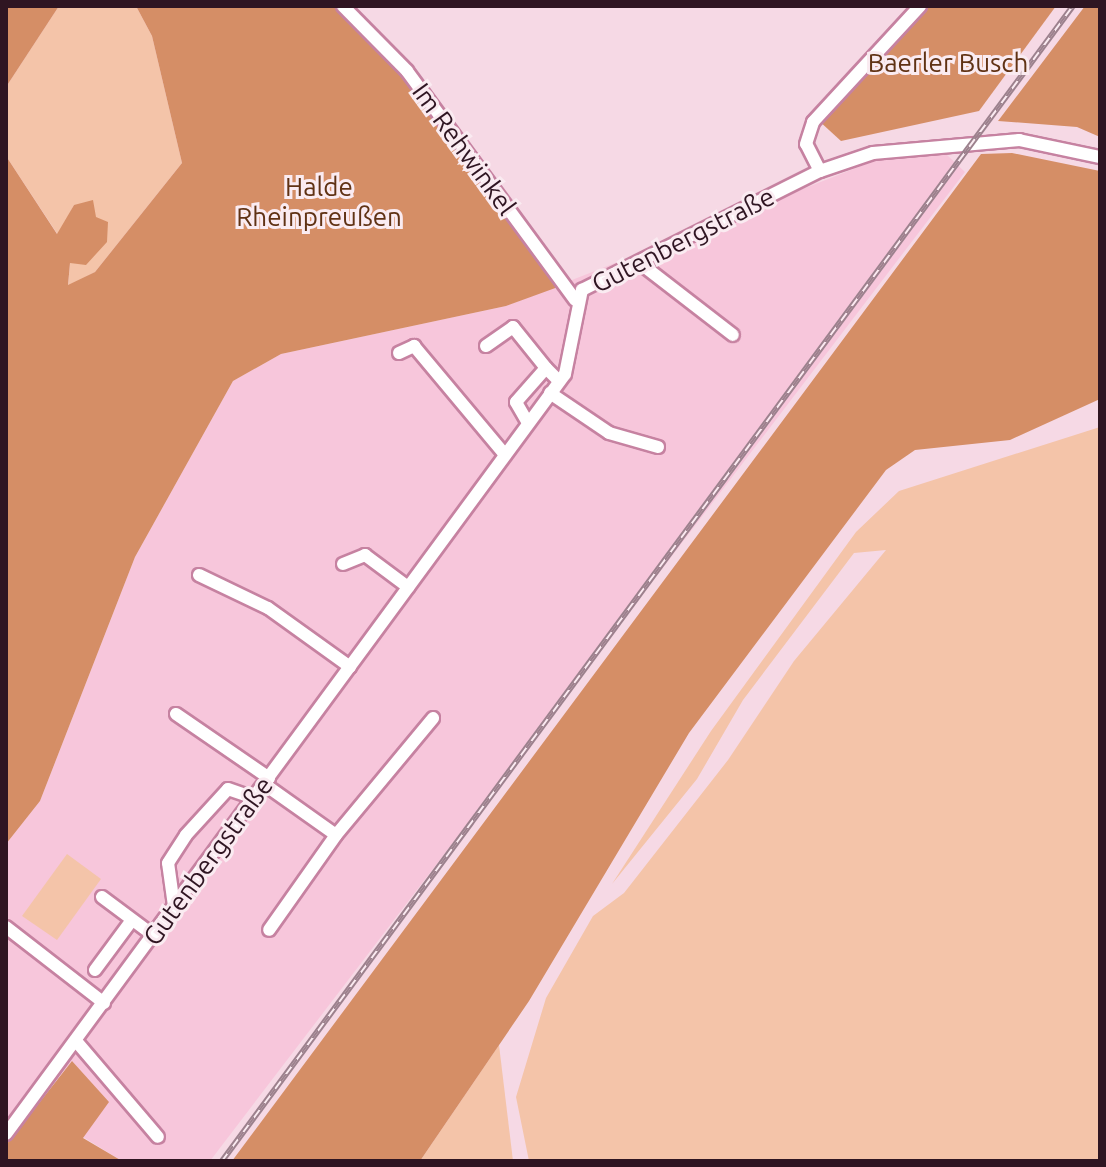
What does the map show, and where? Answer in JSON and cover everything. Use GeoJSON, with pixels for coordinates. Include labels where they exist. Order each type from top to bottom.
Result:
{"type":"FeatureCollection","features":[{"type":"Feature","properties":{"kind":"street","name":"Im Rehwinkel"},"geometry":{"type":"LineString","coordinates":[[343,6],[407,71],[575,300]]}},
{"type":"Feature","properties":{"kind":"street"},"geometry":{"type":"LineString","coordinates":[[820,171],[806,144],[813,122],[920,6]]}},
{"type":"Feature","properties":{"kind":"street","name":"Gutenbergstraße"},"geometry":{"type":"LineString","coordinates":[[6,1134],[559,381],[573,356],[575,300],[820,171],[908,146],[984,140],[1100,157]]}},
{"type":"Feature","properties":{"kind":"street"},"geometry":{"type":"LineString","coordinates":[[641,264],[733,335]]}},
{"type":"Feature","properties":{"kind":"street"},"geometry":{"type":"LineString","coordinates":[[486,346],[513,327],[559,381]]}},
{"type":"Feature","properties":{"kind":"street"},"geometry":{"type":"LineString","coordinates":[[399,353],[414,346],[505,455]]}},
{"type":"Feature","properties":{"kind":"street"},"geometry":{"type":"LineString","coordinates":[[528,423],[516,402],[546,368]]}},
{"type":"Feature","properties":{"kind":"street"},"geometry":{"type":"LineString","coordinates":[[550,393],[609,433],[658,447]]}},
{"type":"Feature","properties":{"kind":"street"},"geometry":{"type":"LineString","coordinates":[[343,564],[365,555],[408,587]]}},
{"type":"Feature","properties":{"kind":"street"},"geometry":{"type":"LineString","coordinates":[[199,575],[268,608],[350,667]]}},
{"type":"Feature","properties":{"kind":"street"},"geometry":{"type":"LineString","coordinates":[[176,714],[336,835]]}},
{"type":"Feature","properties":{"kind":"street"},"geometry":{"type":"LineString","coordinates":[[269,930],[336,835],[433,718]]}},
{"type":"Feature","properties":{"kind":"street"},"geometry":{"type":"LineString","coordinates":[[174,906],[168,863],[186,835],[228,789],[254,798]]}},
{"type":"Feature","properties":{"kind":"street"},"geometry":{"type":"LineString","coordinates":[[102,897],[153,935]]}},
{"type":"Feature","properties":{"kind":"street"},"geometry":{"type":"LineString","coordinates":[[95,970],[132,920]]}},
{"type":"Feature","properties":{"kind":"street"},"geometry":{"type":"LineString","coordinates":[[6,927],[104,1003]]}},
{"type":"Feature","properties":{"kind":"street"},"geometry":{"type":"LineString","coordinates":[[76,1041],[158,1137]]}},
{"type":"Feature","properties":{"kind":"shaded area"},"geometry":{"type":"Polygon","coordinates":[[[59,6],[136,6],[152,36],[182,163],[95,272],[68,286],[70,263],[96,217],[74,205],[58,235],[6,156],[6,87],[59,6]]]}},
{"type":"Feature","properties":{"kind":"shaded area"},"geometry":{"type":"Polygon","coordinates":[[[889,155],[947,155],[965,172],[210,1161],[122,1161],[83,1137],[72,1061],[6,1142],[6,844],[40,801],[135,557],[233,381],[281,354],[506,306],[889,155]]]}},
{"type":"Feature","properties":{"kind":"shaded area"},"geometry":{"type":"Polygon","coordinates":[[[1100,427],[1100,1161],[529,1161],[516,1097],[546,998],[593,916],[624,893],[728,760],[794,661],[886,550],[854,553],[743,700],[697,779],[612,884],[711,731],[856,532],[899,491],[1100,427]]]}},
{"type":"Feature","properties":{"kind":"shaded area"},"geometry":{"type":"Polygon","coordinates":[[[67,854],[101,879],[57,940],[22,916],[67,854]]]}},
{"type":"Feature","properties":{"kind":"shaded area"},"geometry":{"type":"Polygon","coordinates":[[[499,1045],[513,1161],[420,1161],[499,1045]]]}},
{"type":"Feature","properties":{"kind":"green space"},"geometry":{"type":"Polygon","coordinates":[[[6,6],[59,6],[6,87],[6,6]]]}},
{"type":"Feature","properties":{"kind":"green space","name":"Halde Rheinpreußen"},"geometry":{"type":"Polygon","coordinates":[[[136,6],[339,6],[401,73],[558,287],[506,306],[281,354],[233,381],[135,557],[40,801],[6,844],[6,156],[57,234],[74,205],[93,200],[96,217],[108,222],[107,242],[86,265],[70,263],[68,285],[95,272],[182,163],[152,36],[136,6]]]}},
{"type":"Feature","properties":{"kind":"green space","name":"Baerler Busch"},"geometry":{"type":"Polygon","coordinates":[[[923,6],[1056,6],[979,111],[841,141],[818,120],[923,6]]]}},
{"type":"Feature","properties":{"kind":"green space"},"geometry":{"type":"Polygon","coordinates":[[[1085,6],[1100,6],[1100,137],[1077,127],[998,121],[1085,6]]]}},
{"type":"Feature","properties":{"kind":"green space"},"geometry":{"type":"Polygon","coordinates":[[[1012,153],[1100,171],[1100,399],[1010,440],[915,450],[886,470],[689,733],[529,1001],[420,1161],[232,1161],[981,154],[1012,153]]]}},
{"type":"Feature","properties":{"kind":"green space"},"geometry":{"type":"Polygon","coordinates":[[[72,1061],[109,1102],[83,1138],[122,1161],[6,1161],[6,1145],[72,1061]]]}},
{"type":"Feature","properties":{"kind":"railway"},"geometry":{"type":"LineString","coordinates":[[222,1161],[1073,6]]}}]}
